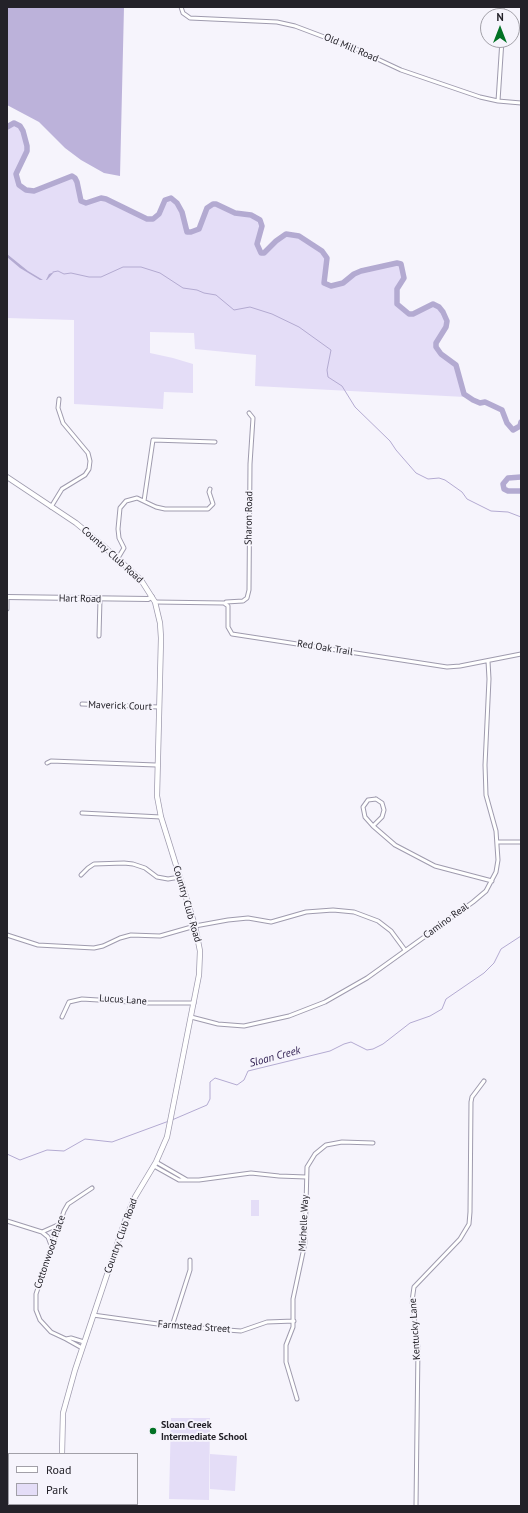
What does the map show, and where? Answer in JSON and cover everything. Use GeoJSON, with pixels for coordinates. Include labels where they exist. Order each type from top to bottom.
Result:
{"type":"FeatureCollection","features":[{"type":"Feature","properties":{"kind":"main road","name":"Country Club Road"},"geometry":{"type":"LineString","coordinates":[[8,480],[76,523],[118,558],[141,580],[154,600],[160,623],[161,638],[156,765],[157,796],[195,926],[201,962],[169,1128],[163,1148],[155,1164],[134,1197],[82,1348],[67,1396],[64,1413],[62,1453]]}},
{"type":"Feature","properties":{"kind":"street","name":"Old Mill Road"},"geometry":{"type":"LineString","coordinates":[[181,7],[183,13],[190,18],[277,22],[295,26],[356,49],[412,74],[480,97],[498,101],[521,103]]}},
{"type":"Feature","properties":{"kind":"street"},"geometry":{"type":"LineString","coordinates":[[498,101],[501,48]]}},
{"type":"Feature","properties":{"kind":"street"},"geometry":{"type":"LineString","coordinates":[[51,507],[62,489],[85,475],[90,464],[88,453],[68,431],[62,420],[58,408],[59,399]]}},
{"type":"Feature","properties":{"kind":"street","name":"Sharon Road"},"geometry":{"type":"LineString","coordinates":[[222,602],[242,602],[246,598],[249,590],[250,464],[253,418],[248,413]]}},
{"type":"Feature","properties":{"kind":"street"},"geometry":{"type":"LineString","coordinates":[[144,501],[154,440],[215,442]]}},
{"type":"Feature","properties":{"kind":"street"},"geometry":{"type":"LineString","coordinates":[[118,558],[124,548],[118,533],[120,508],[129,499],[137,498],[156,507],[165,509],[208,509],[213,504],[213,500],[209,492],[210,489]]}},
{"type":"Feature","properties":{"kind":"street"},"geometry":{"type":"LineString","coordinates":[[7,597],[7,609]]}},
{"type":"Feature","properties":{"kind":"street","name":"Hart Road"},"geometry":{"type":"LineString","coordinates":[[7,597],[154,600]]}},
{"type":"Feature","properties":{"kind":"street"},"geometry":{"type":"LineString","coordinates":[[99,636],[100,599]]}},
{"type":"Feature","properties":{"kind":"street"},"geometry":{"type":"LineString","coordinates":[[154,600],[222,602]]}},
{"type":"Feature","properties":{"kind":"street","name":"Red Oak Trail"},"geometry":{"type":"LineString","coordinates":[[222,602],[228,605],[228,628],[230,632],[234,634],[447,667],[460,666],[521,654]]}},
{"type":"Feature","properties":{"kind":"street","name":"Camino Real"},"geometry":{"type":"LineString","coordinates":[[191,1017],[218,1024],[244,1026],[290,1016],[341,993],[367,978],[473,902],[486,891],[497,868],[496,831],[486,795],[485,765],[489,680],[488,661]]}},
{"type":"Feature","properties":{"kind":"street","name":"Maverick Court"},"geometry":{"type":"LineString","coordinates":[[82,704],[159,707]]}},
{"type":"Feature","properties":{"kind":"street"},"geometry":{"type":"LineString","coordinates":[[47,764],[51,762],[156,765]]}},
{"type":"Feature","properties":{"kind":"street"},"geometry":{"type":"LineString","coordinates":[[373,826],[382,817],[384,810],[382,803],[376,799],[368,800],[363,807],[365,817],[373,826],[395,844],[435,866],[492,881]]}},
{"type":"Feature","properties":{"kind":"street"},"geometry":{"type":"LineString","coordinates":[[82,813],[162,817]]}},
{"type":"Feature","properties":{"kind":"street"},"geometry":{"type":"LineString","coordinates":[[497,842],[521,842]]}},
{"type":"Feature","properties":{"kind":"street"},"geometry":{"type":"LineString","coordinates":[[82,875],[94,864],[124,863],[145,868],[157,878],[168,879],[180,877]]}},
{"type":"Feature","properties":{"kind":"street"},"geometry":{"type":"LineString","coordinates":[[7,935],[38,945],[94,948],[131,935],[160,936],[195,926],[243,918],[271,922],[311,912],[346,910],[369,916],[382,923],[391,931],[404,950]]}},
{"type":"Feature","properties":{"kind":"street","name":"Lucus Lane"},"geometry":{"type":"LineString","coordinates":[[62,1016],[69,1002],[82,998],[142,1003],[194,1003]]}},
{"type":"Feature","properties":{"kind":"street","name":"Kentucky Lane"},"geometry":{"type":"LineString","coordinates":[[416,1506],[418,1348],[412,1301],[414,1287],[460,1239],[469,1224],[471,1102],[472,1097],[484,1081]]}},
{"type":"Feature","properties":{"kind":"street","name":"Michelle Way"},"geometry":{"type":"LineString","coordinates":[[297,1399],[286,1362],[286,1345],[294,1321],[294,1299],[305,1244],[307,1167],[315,1154],[326,1146],[342,1142],[373,1143]]}},
{"type":"Feature","properties":{"kind":"street"},"geometry":{"type":"LineString","coordinates":[[155,1164],[168,1176],[179,1180],[189,1181],[251,1172],[279,1176],[306,1177]]}},
{"type":"Feature","properties":{"kind":"street"},"geometry":{"type":"LineString","coordinates":[[155,1164],[189,1181]]}},
{"type":"Feature","properties":{"kind":"street","name":"Cottonwood Place"},"geometry":{"type":"LineString","coordinates":[[82,1348],[45,1327],[36,1310],[36,1294],[68,1204],[92,1188]]}},
{"type":"Feature","properties":{"kind":"street"},"geometry":{"type":"LineString","coordinates":[[7,1221],[42,1232],[48,1238],[52,1248]]}},
{"type":"Feature","properties":{"kind":"street"},"geometry":{"type":"LineString","coordinates":[[42,1232],[60,1224]]}},
{"type":"Feature","properties":{"kind":"street"},"geometry":{"type":"LineString","coordinates":[[172,1326],[190,1268],[190,1260]]}},
{"type":"Feature","properties":{"kind":"street","name":"Farmstead Street"},"geometry":{"type":"LineString","coordinates":[[93,1315],[172,1326],[240,1330],[267,1322],[294,1321]]}},
{"type":"Feature","properties":{"kind":"street","name":"Cottonwood Place"},"geometry":{"type":"LineString","coordinates":[[66,1339],[71,1338],[84,1342]]}},
{"type":"Feature","properties":{"kind":"green space"},"geometry":{"type":"Polygon","coordinates":[[[14,124],[20,126],[23,131],[27,146],[27,151],[15,174],[18,185],[25,190],[34,191],[72,177],[77,183],[81,201],[86,203],[101,198],[106,199],[147,220],[153,220],[160,214],[165,200],[171,199],[174,200],[181,212],[187,232],[191,233],[200,229],[208,209],[213,204],[217,205],[235,213],[251,216],[260,220],[261,226],[256,244],[260,253],[265,253],[276,241],[286,235],[299,237],[322,251],[326,258],[323,284],[331,287],[343,284],[356,273],[397,264],[401,265],[403,278],[397,289],[397,304],[409,315],[413,315],[433,305],[443,312],[446,327],[435,343],[435,347],[455,365],[465,397],[255,386],[256,355],[195,349],[194,333],[150,332],[150,353],[193,364],[193,393],[164,392],[163,409],[74,404],[74,320],[7,318],[7,128],[14,124]]]}},
{"type":"Feature","properties":{"kind":"green space"},"geometry":{"type":"Polygon","coordinates":[[[251,1200],[259,1200],[259,1216],[251,1216],[251,1200]]]}},
{"type":"Feature","properties":{"kind":"green space"},"geometry":{"type":"Polygon","coordinates":[[[171,1418],[210,1418],[209,1500],[169,1499],[171,1418]]]}},
{"type":"Feature","properties":{"kind":"green space"},"geometry":{"type":"Polygon","coordinates":[[[210,1454],[237,1456],[235,1491],[210,1489],[210,1454]]]}},
{"type":"Feature","properties":{"kind":"shaded area"},"geometry":{"type":"Polygon","coordinates":[[[7,7],[124,7],[120,176],[104,173],[81,160],[65,148],[39,122],[7,105],[7,7]]]}},
{"type":"Feature","properties":{"kind":"shaded area"},"geometry":{"type":"Polygon","coordinates":[[[7,254],[28,271],[43,280],[40,280],[20,268],[7,257],[7,254]]]}},
{"type":"Feature","properties":{"kind":"shaded area"},"geometry":{"type":"Polygon","coordinates":[[[54,272],[47,280],[49,274],[54,272]]]}},
{"type":"Feature","properties":{"kind":"waterway"},"geometry":{"type":"LineString","coordinates":[[7,127],[14,123],[20,126],[23,131],[27,151],[16,174],[19,185],[26,190],[34,191],[72,176],[77,182],[81,201],[86,203],[101,198],[106,199],[147,219],[153,219],[159,214],[165,200],[171,198],[177,203],[182,212],[187,232],[199,229],[207,208],[213,204],[235,213],[251,215],[260,220],[262,226],[257,244],[261,253],[264,253],[276,241],[286,234],[299,236],[322,251],[327,258],[324,283],[331,286],[343,283],[354,274],[361,271],[397,263],[401,264],[404,278],[397,289],[397,304],[409,314],[413,314],[433,304],[439,307],[443,312],[447,321],[446,327],[436,343],[436,347],[441,354],[456,365],[464,394],[480,403],[485,402],[502,410],[507,423],[513,430],[520,426],[521,422]]}},
{"type":"Feature","properties":{"kind":"waterway"},"geometry":{"type":"LineString","coordinates":[[53,272],[58,271],[64,274],[71,273],[89,277],[101,277],[123,267],[141,267],[160,273],[183,288],[216,295],[234,310],[250,307],[272,314],[299,327],[331,350],[327,370],[328,377],[342,386],[355,407],[390,441],[416,473],[428,479],[439,478],[445,480],[462,492],[467,499],[491,511],[508,512],[521,517]]}},
{"type":"Feature","properties":{"kind":"waterway"},"geometry":{"type":"LineString","coordinates":[[521,477],[508,478],[503,484],[504,489],[508,491],[521,491]]}},
{"type":"Feature","properties":{"kind":"waterway","name":"Sloan Creek"},"geometry":{"type":"LineString","coordinates":[[172,1120],[207,1105],[210,1099],[210,1082],[215,1078],[237,1085],[244,1080],[248,1071],[330,1051],[351,1042],[367,1050],[383,1044],[410,1023],[430,1016],[442,1009],[446,999],[484,973],[494,963],[501,949],[521,936]]}},
{"type":"Feature","properties":{"kind":"waterway","name":"Sloan Creek"},"geometry":{"type":"LineString","coordinates":[[7,1154],[20,1160],[47,1150],[64,1151],[85,1139],[112,1142],[169,1121]]}},
{"type":"Feature","properties":{"kind":"place","name":"Sloan Creek Intermediate School"},"geometry":{"type":"Point","coordinates":[153,1431]}}]}
